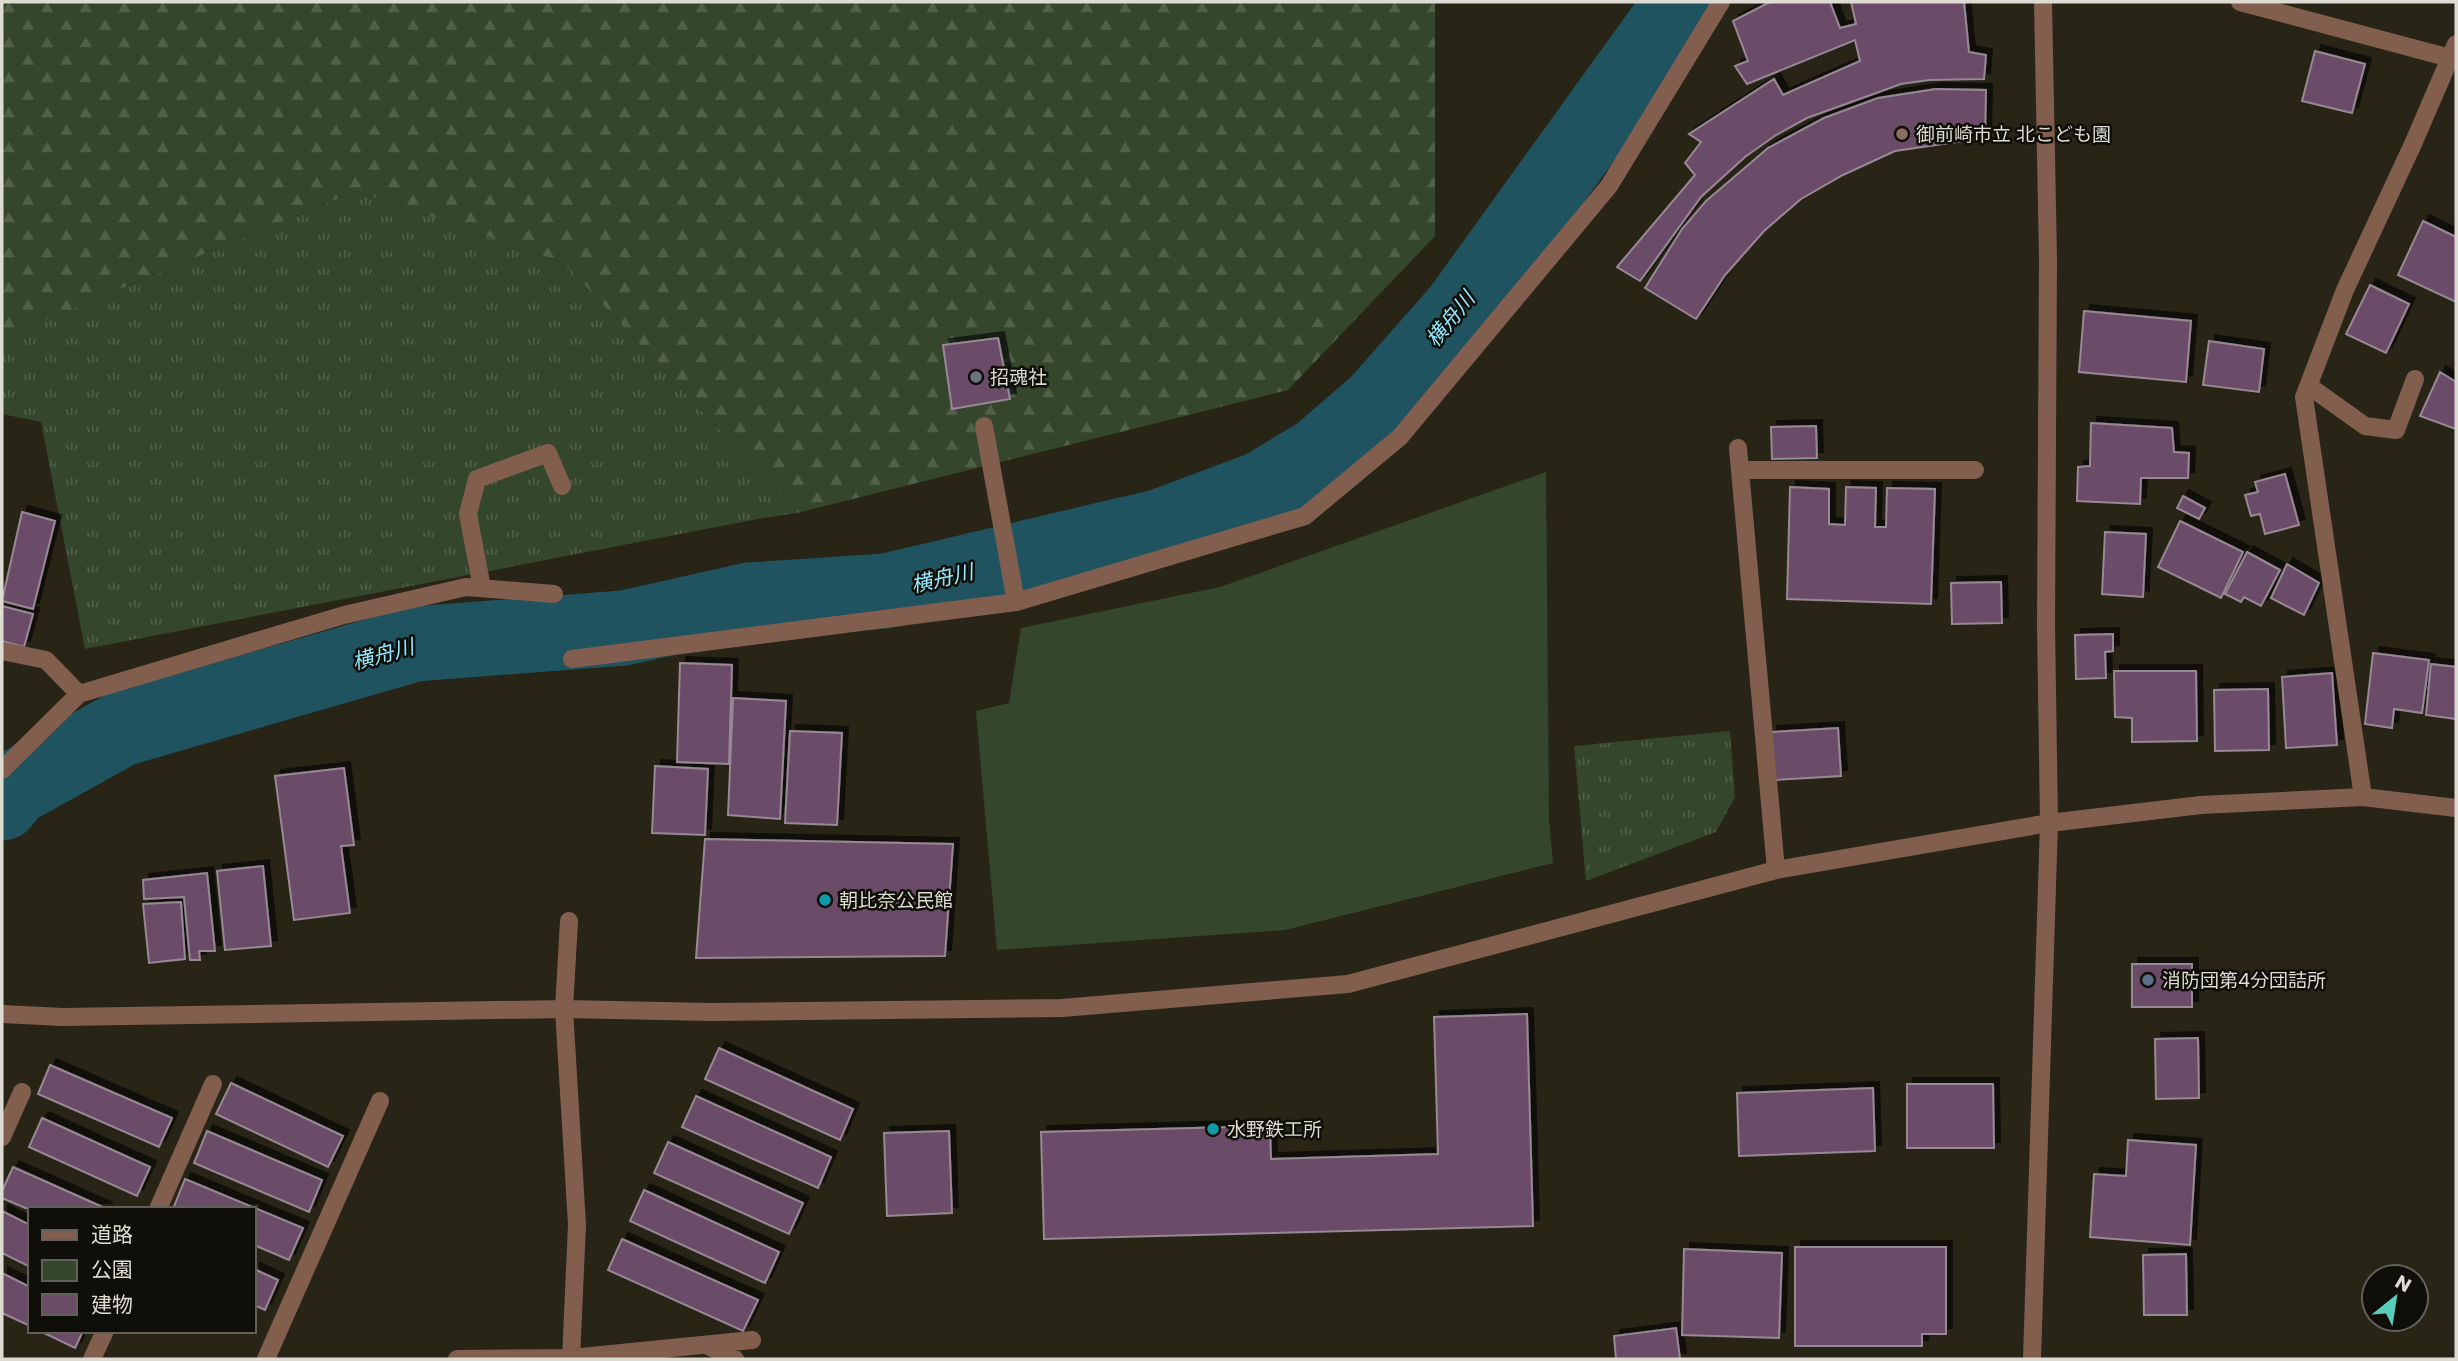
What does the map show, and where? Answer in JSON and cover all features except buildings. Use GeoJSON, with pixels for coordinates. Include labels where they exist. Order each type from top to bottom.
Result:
{"type":"FeatureCollection","features":[{"type":"Feature","properties":{"kind":"street"},"geometry":{"type":"LineString","coordinates":[[572,659],[1016,602],[1305,516],[1400,438],[1609,186],[1721,2]]}},
{"type":"Feature","properties":{"kind":"street"},"geometry":{"type":"LineString","coordinates":[[2032,1359],[2049,823],[2046,624],[2048,258],[2043,2]]}},
{"type":"Feature","properties":{"kind":"street"},"geometry":{"type":"LineString","coordinates":[[2240,2],[2453,51],[2345,290],[2304,397],[2363,797]]}},
{"type":"Feature","properties":{"kind":"street"},"geometry":{"type":"LineString","coordinates":[[2309,386],[2365,426],[2396,430],[2415,379]]}},
{"type":"Feature","properties":{"kind":"street"},"geometry":{"type":"LineString","coordinates":[[985,426],[1016,602]]}},
{"type":"Feature","properties":{"kind":"street"},"geometry":{"type":"LineString","coordinates":[[1738,448],[1776,870]]}},
{"type":"Feature","properties":{"kind":"street"},"geometry":{"type":"LineString","coordinates":[[482,588],[468,514],[477,480],[548,453],[562,486]]}},
{"type":"Feature","properties":{"kind":"street"},"geometry":{"type":"LineString","coordinates":[[1741,470],[1975,470]]}},
{"type":"Feature","properties":{"kind":"street"},"geometry":{"type":"LineString","coordinates":[[2,770],[79,694],[344,615],[466,587],[554,594]]}},
{"type":"Feature","properties":{"kind":"street"},"geometry":{"type":"LineString","coordinates":[[2,651],[46,660],[79,694]]}},
{"type":"Feature","properties":{"kind":"street"},"geometry":{"type":"LineString","coordinates":[[2,1014],[62,1017],[564,1009],[723,1012],[1062,1008],[1348,984],[1776,870],[2049,823],[2201,804],[2363,797],[2456,808]]}},
{"type":"Feature","properties":{"kind":"street"},"geometry":{"type":"LineString","coordinates":[[569,921],[564,1009],[577,1225],[571,1358]]}},
{"type":"Feature","properties":{"kind":"street"},"geometry":{"type":"LineString","coordinates":[[159,1207],[213,1084]]}},
{"type":"Feature","properties":{"kind":"street"},"geometry":{"type":"LineString","coordinates":[[2,1137],[22,1092]]}},
{"type":"Feature","properties":{"kind":"street"},"geometry":{"type":"LineString","coordinates":[[266,1359],[380,1101]]}},
{"type":"Feature","properties":{"kind":"street"},"geometry":{"type":"LineString","coordinates":[[92,1359],[104,1333]]}},
{"type":"Feature","properties":{"kind":"street"},"geometry":{"type":"LineString","coordinates":[[457,1359],[571,1358],[752,1340]]}},
{"type":"Feature","properties":{"kind":"street"},"geometry":{"type":"LineString","coordinates":[[706,1345],[735,1359]]}},
{"type":"Feature","properties":{"kind":"green space"},"geometry":{"type":"Polygon","coordinates":[[[2,2],[1435,2],[1435,236],[1288,390],[797,513],[564,263],[356,191],[33,325],[2,335],[2,2]]]}},
{"type":"Feature","properties":{"kind":"green space"},"geometry":{"type":"Polygon","coordinates":[[[356,191],[564,263],[797,513],[85,649],[41,422],[2,414],[2,335],[33,325],[356,191]]]}},
{"type":"Feature","properties":{"kind":"green space"},"geometry":{"type":"Polygon","coordinates":[[[1546,472],[1549,820],[1553,863],[1285,930],[997,950],[976,711],[1009,703],[1021,628],[1220,587],[1546,472]]]}},
{"type":"Feature","properties":{"kind":"green space"},"geometry":{"type":"Polygon","coordinates":[[[1730,731],[1735,797],[1716,832],[1586,881],[1574,746],[1730,731]]]}},
{"type":"Feature","properties":{"kind":"waterway","name":"横舟川"},"geometry":{"type":"LineString","coordinates":[[2,803],[13,789],[121,729],[415,644],[624,628],[749,600],[886,591],[1162,526],[1261,489],[1319,454],[1378,403],[1460,310],[1682,2]]}},
{"type":"Feature","properties":{"kind":"place","name":"御前崎市立 北こども園"},"geometry":{"type":"Point","coordinates":[1902,134]}},
{"type":"Feature","properties":{"kind":"place","name":"招魂社"},"geometry":{"type":"Point","coordinates":[976,377]}},
{"type":"Feature","properties":{"kind":"place","name":"朝比奈公民館"},"geometry":{"type":"Point","coordinates":[825,900]}},
{"type":"Feature","properties":{"kind":"place","name":"消防団第4分団詰所"},"geometry":{"type":"Point","coordinates":[2148,980]}},
{"type":"Feature","properties":{"kind":"place","name":"水野鉄工所"},"geometry":{"type":"Point","coordinates":[1213,1129]}}]}
